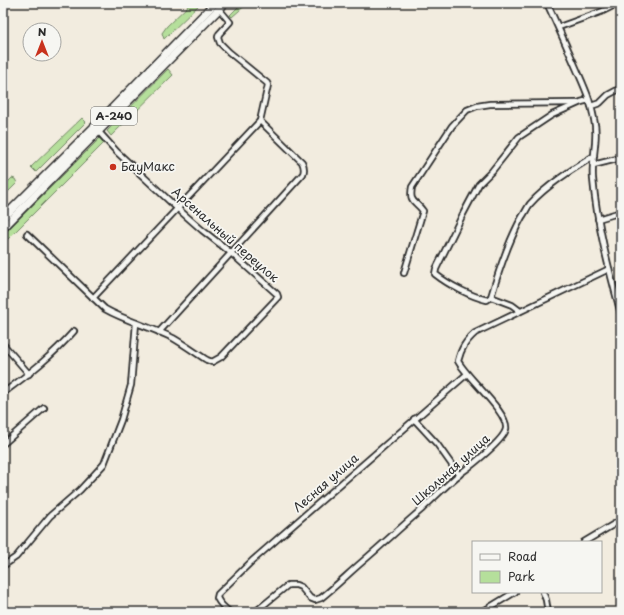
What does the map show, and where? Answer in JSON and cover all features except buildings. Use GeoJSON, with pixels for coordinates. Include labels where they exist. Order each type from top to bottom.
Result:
{"type":"FeatureCollection","features":[{"type":"Feature","properties":{"kind":"main road","name":"А-240"},"geometry":{"type":"LineString","coordinates":[[3,218],[90,130],[217,6],[225,3]]}},
{"type":"Feature","properties":{"kind":"main road","name":"А-240"},"geometry":{"type":"LineString","coordinates":[[3,228],[99,132],[217,6]]}},
{"type":"Feature","properties":{"kind":"street"},"geometry":{"type":"LineString","coordinates":[[547,3],[559,27],[590,100],[595,121],[592,178],[598,219],[621,314]]}},
{"type":"Feature","properties":{"kind":"street"},"geometry":{"type":"LineString","coordinates":[[559,27],[603,11],[619,3]]}},
{"type":"Feature","properties":{"kind":"street"},"geometry":{"type":"LineString","coordinates":[[93,298],[260,121],[268,83],[220,43],[218,37],[219,34],[230,22],[217,6]]}},
{"type":"Feature","properties":{"kind":"street"},"geometry":{"type":"LineString","coordinates":[[591,106],[600,103],[621,88]]}},
{"type":"Feature","properties":{"kind":"street"},"geometry":{"type":"LineString","coordinates":[[404,273],[424,211],[412,200],[410,195],[412,186],[452,126],[467,110],[477,106],[490,104],[581,102],[590,100]]}},
{"type":"Feature","properties":{"kind":"street"},"geometry":{"type":"LineString","coordinates":[[581,102],[552,115],[519,137],[492,171],[479,184],[443,254],[435,274],[478,298],[487,300],[491,297],[502,260],[517,227],[529,206],[544,191],[594,156]]}},
{"type":"Feature","properties":{"kind":"street"},"geometry":{"type":"LineString","coordinates":[[159,332],[230,252],[303,174],[304,165],[302,162],[260,121]]}},
{"type":"Feature","properties":{"kind":"street","name":"Арсенальный переулок"},"geometry":{"type":"LineString","coordinates":[[27,234],[105,309],[115,315],[173,338],[212,362],[221,357],[278,297],[277,294],[230,252],[177,208],[117,152],[99,132]]}},
{"type":"Feature","properties":{"kind":"street"},"geometry":{"type":"LineString","coordinates":[[593,165],[621,158]]}},
{"type":"Feature","properties":{"kind":"street"},"geometry":{"type":"LineString","coordinates":[[598,219],[621,212]]}},
{"type":"Feature","properties":{"kind":"street","name":"Школьная улица"},"geometry":{"type":"LineString","coordinates":[[255,612],[288,585],[296,584],[310,598],[315,600],[321,598],[459,474],[504,436],[506,423],[501,414],[462,368],[458,361],[460,352],[466,340],[475,333],[609,269]]}},
{"type":"Feature","properties":{"kind":"street"},"geometry":{"type":"LineString","coordinates":[[491,297],[512,305],[520,312]]}},
{"type":"Feature","properties":{"kind":"street"},"geometry":{"type":"LineString","coordinates":[[3,566],[16,557],[50,516],[80,490],[104,464],[121,420],[131,385],[136,323]]}},
{"type":"Feature","properties":{"kind":"street"},"geometry":{"type":"LineString","coordinates":[[3,393],[53,354],[74,331]]}},
{"type":"Feature","properties":{"kind":"street"},"geometry":{"type":"LineString","coordinates":[[3,344],[29,374]]}},
{"type":"Feature","properties":{"kind":"street","name":"Лесная улица"},"geometry":{"type":"LineString","coordinates":[[230,612],[219,603],[217,598],[218,594],[252,561],[467,374]]}},
{"type":"Feature","properties":{"kind":"street"},"geometry":{"type":"LineString","coordinates":[[3,444],[44,408]]}},
{"type":"Feature","properties":{"kind":"street"},"geometry":{"type":"LineString","coordinates":[[414,419],[437,444],[459,474]]}},
{"type":"Feature","properties":{"kind":"street"},"geometry":{"type":"LineString","coordinates":[[586,541],[621,520]]}},
{"type":"Feature","properties":{"kind":"street"},"geometry":{"type":"LineString","coordinates":[[482,612],[513,593]]}},
{"type":"Feature","properties":{"kind":"street"},"geometry":{"type":"LineString","coordinates":[[543,593],[548,612]]}},
{"type":"Feature","properties":{"kind":"green space"},"geometry":{"type":"Polygon","coordinates":[[[191,3],[201,3],[164,39],[162,33],[167,26],[191,3]]]}},
{"type":"Feature","properties":{"kind":"green space"},"geometry":{"type":"Polygon","coordinates":[[[242,3],[248,3],[232,17],[230,15],[242,3]]]}},
{"type":"Feature","properties":{"kind":"green space"},"geometry":{"type":"Polygon","coordinates":[[[168,69],[173,75],[111,136],[107,131],[168,69]]]}},
{"type":"Feature","properties":{"kind":"green space"},"geometry":{"type":"Polygon","coordinates":[[[82,118],[86,122],[36,172],[31,167],[82,118]]]}},
{"type":"Feature","properties":{"kind":"green space"},"geometry":{"type":"Polygon","coordinates":[[[100,138],[104,143],[3,244],[3,235],[100,138]]]}},
{"type":"Feature","properties":{"kind":"green space"},"geometry":{"type":"Polygon","coordinates":[[[12,178],[15,179],[17,183],[3,197],[3,187],[12,178]]]}},
{"type":"Feature","properties":{"kind":"place","name":"БауМакс"},"geometry":{"type":"Point","coordinates":[113,167]}}]}
